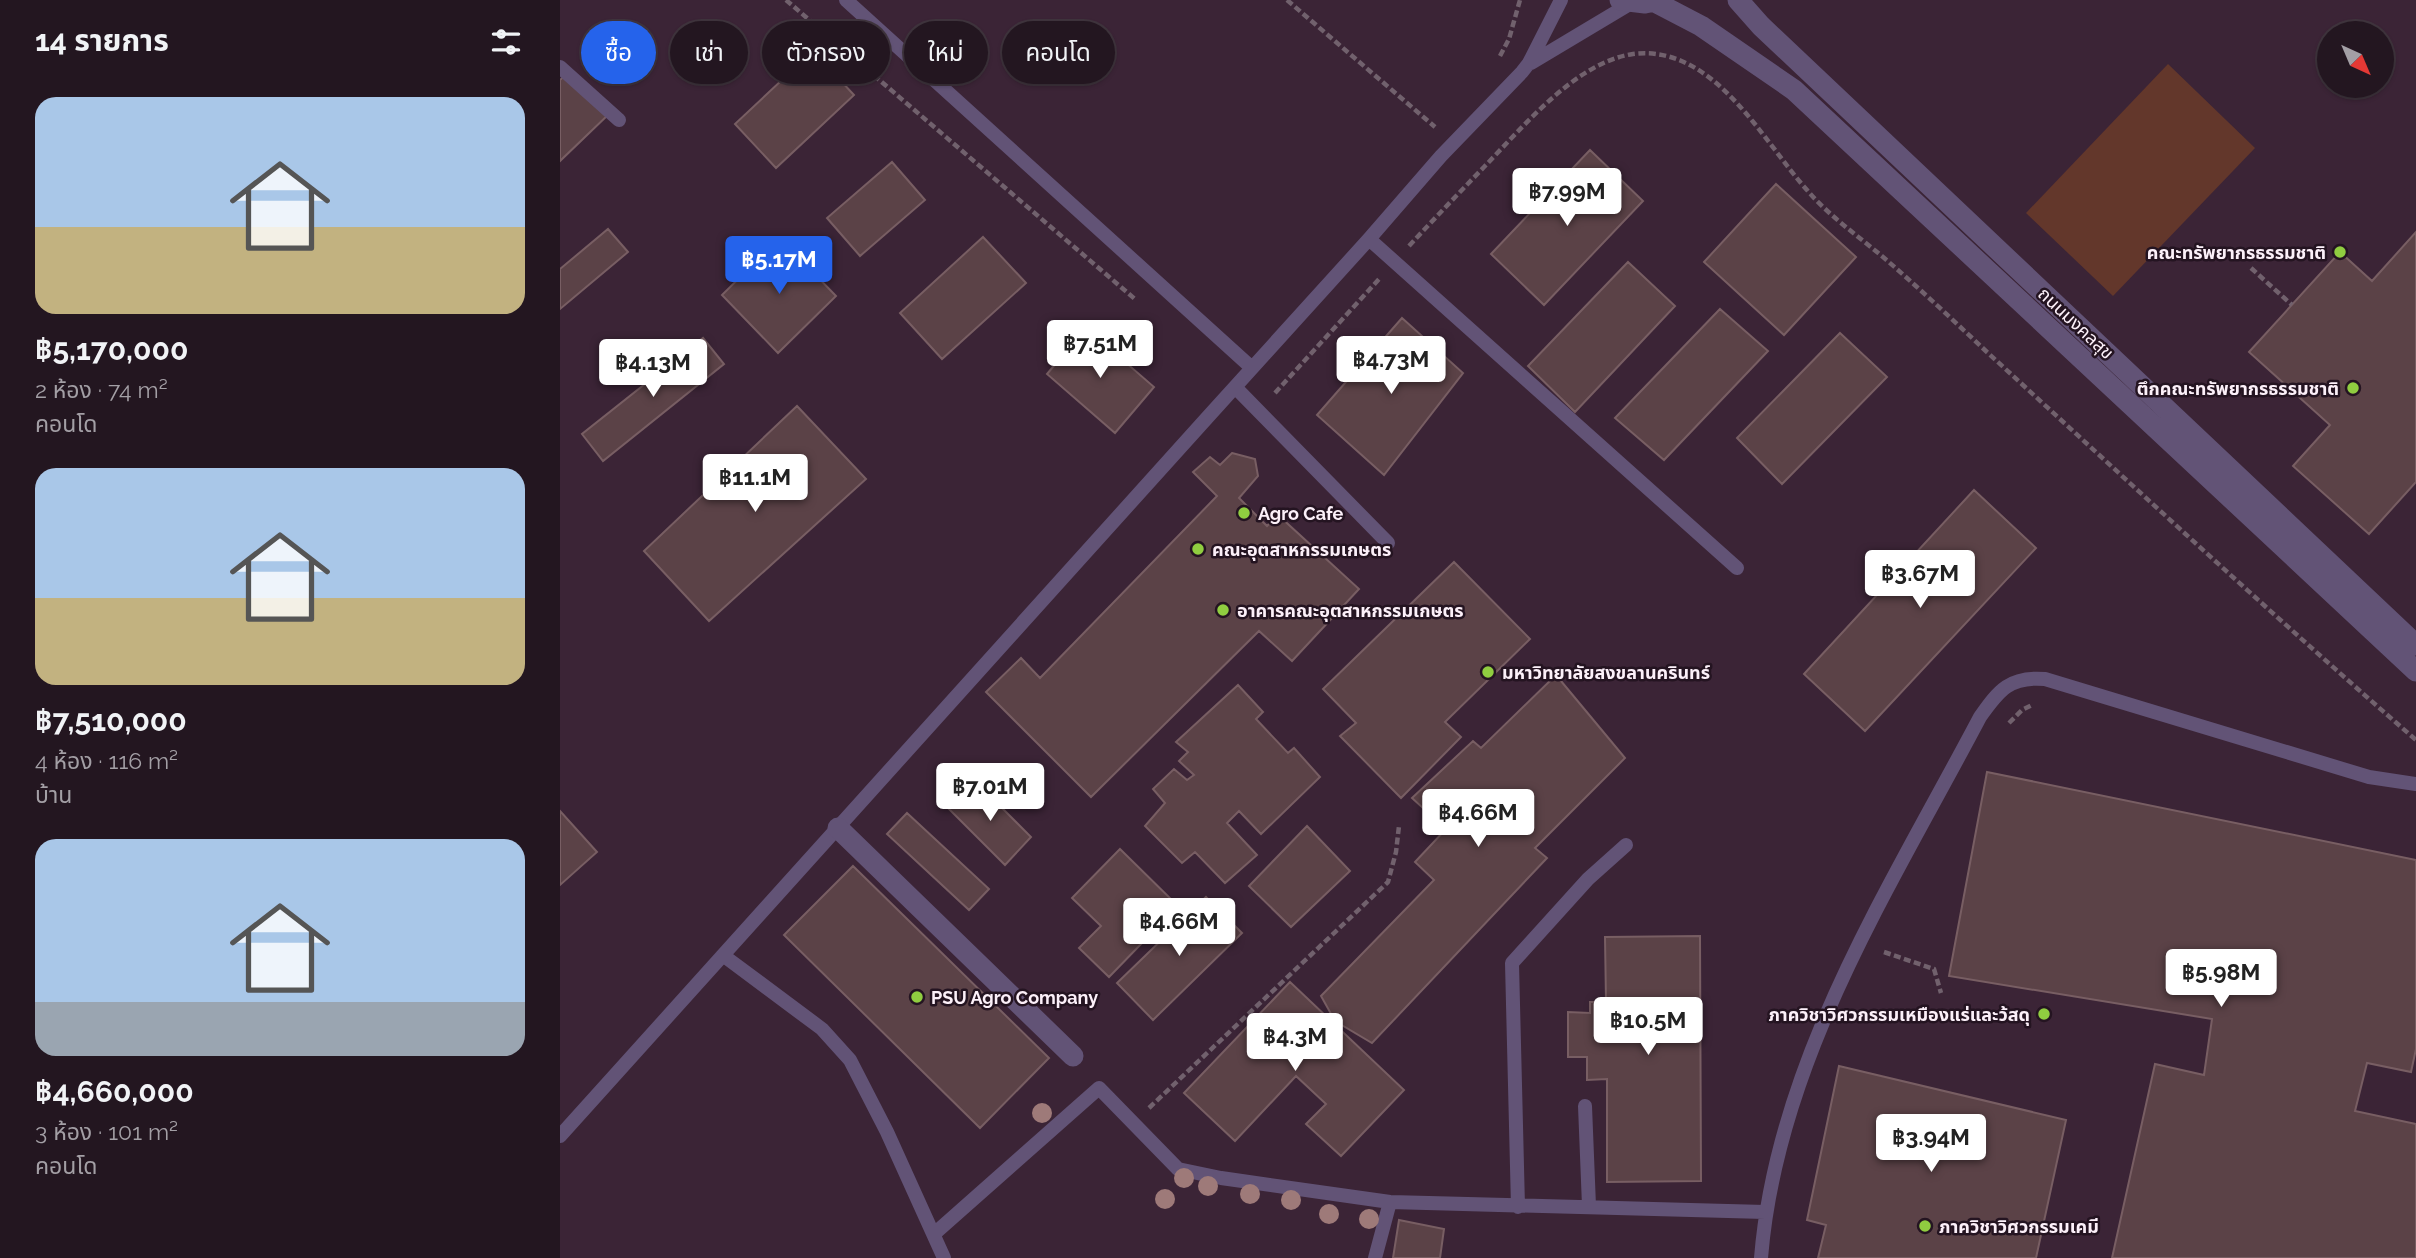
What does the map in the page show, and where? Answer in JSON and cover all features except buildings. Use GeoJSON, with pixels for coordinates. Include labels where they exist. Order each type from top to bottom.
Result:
{"type":"FeatureCollection","features":[{"type":"Feature","properties":{"kind":"street","name":"ถนนมงคลสุข"},"geometry":{"type":"LineString","coordinates":[[1738,0],[1761,26],[2416,645]]}},
{"type":"Feature","properties":{"kind":"street","name":"ถนนมงคลสุข"},"geometry":{"type":"LineString","coordinates":[[1641,1],[1701,26],[1794,90],[2416,671]]}},
{"type":"Feature","properties":{"kind":"street"},"geometry":{"type":"LineString","coordinates":[[838,828],[1073,1056]]}},
{"type":"Feature","properties":{"kind":"lane"},"geometry":{"type":"LineString","coordinates":[[846,0],[1252,368]]}},
{"type":"Feature","properties":{"kind":"lane"},"geometry":{"type":"LineString","coordinates":[[1530,63],[1561,0]]}},
{"type":"Feature","properties":{"kind":"lane"},"geometry":{"type":"LineString","coordinates":[[560,1136],[1441,156],[1530,63],[1641,1]]}},
{"type":"Feature","properties":{"kind":"lane"},"geometry":{"type":"LineString","coordinates":[[560,67],[619,120]]}},
{"type":"Feature","properties":{"kind":"lane"},"geometry":{"type":"LineString","coordinates":[[1369,239],[1737,568]]}},
{"type":"Feature","properties":{"kind":"lane"},"geometry":{"type":"LineString","coordinates":[[1235,387],[1388,543]]}},
{"type":"Feature","properties":{"kind":"lane"},"geometry":{"type":"LineString","coordinates":[[1761,1258],[1765,1212],[1783,1130],[1811,1050],[1843,975],[1980,718],[2007,685],[2025,678],[2045,679],[2369,777],[2416,785]]}},
{"type":"Feature","properties":{"kind":"lane"},"geometry":{"type":"LineString","coordinates":[[1518,1207],[1512,962],[1588,879],[1626,845]]}},
{"type":"Feature","properties":{"kind":"lane"},"geometry":{"type":"LineString","coordinates":[[724,956],[822,1029],[850,1060],[881,1120],[944,1258]]}},
{"type":"Feature","properties":{"kind":"lane"},"geometry":{"type":"LineString","coordinates":[[934,1234],[1099,1088],[1178,1170],[1390,1202],[1765,1212]]}},
{"type":"Feature","properties":{"kind":"lane"},"geometry":{"type":"LineString","coordinates":[[1585,1106],[1589,1206]]}},
{"type":"Feature","properties":{"kind":"lane"},"geometry":{"type":"LineString","coordinates":[[1375,1258],[1390,1202]]}},
{"type":"Feature","properties":{"kind":"path"},"geometry":{"type":"LineString","coordinates":[[786,0],[1141,304]]}},
{"type":"Feature","properties":{"kind":"path"},"geometry":{"type":"LineString","coordinates":[[1287,0],[1439,130]]}},
{"type":"Feature","properties":{"kind":"path"},"geometry":{"type":"LineString","coordinates":[[2250,268],[2291,305]]}},
{"type":"Feature","properties":{"kind":"path"},"geometry":{"type":"LineString","coordinates":[[2147,499],[2416,740]]}},
{"type":"Feature","properties":{"kind":"path"},"geometry":{"type":"LineString","coordinates":[[2003,730],[2022,710],[2044,702]]}},
{"type":"Feature","properties":{"kind":"path"},"geometry":{"type":"LineString","coordinates":[[1133,1123],[1388,882],[1399,826]]}},
{"type":"Feature","properties":{"kind":"path"},"geometry":{"type":"LineString","coordinates":[[1878,961],[1890,940]]}},
{"type":"Feature","properties":{"kind":"path"},"geometry":{"type":"LineString","coordinates":[[1884,952],[1934,969],[1941,993]]}},
{"type":"Feature","properties":{"kind":"shaded area","name":"มหาวิทยาลัยสงขลานครินทร์"},"geometry":{"type":"Polygon","coordinates":[[[560,0],[2416,0],[2416,1258],[560,1258],[560,0]]]}},
{"type":"Feature","properties":{"kind":"shaded area"},"geometry":{"type":"Polygon","coordinates":[[[2168,64],[2255,148],[2113,296],[2026,213],[2168,64]]]}},
{"type":"Feature","properties":{"kind":"place","name":"คณะทรัพยากรธรรมชาติ"},"geometry":{"type":"Point","coordinates":[2340,252]}},
{"type":"Feature","properties":{"kind":"place","name":"ตึกคณะทรัพยากรธรรมชาติ"},"geometry":{"type":"Point","coordinates":[2353,388]}},
{"type":"Feature","properties":{"kind":"place","name":"Agro Cafe"},"geometry":{"type":"Point","coordinates":[1244,513]}},
{"type":"Feature","properties":{"kind":"place","name":"คณะอุตสาหกรรมเกษตร"},"geometry":{"type":"Point","coordinates":[1198,549]}},
{"type":"Feature","properties":{"kind":"place","name":"อาคารคณะอุตสาหกรรมเกษตร"},"geometry":{"type":"Point","coordinates":[1223,610]}},
{"type":"Feature","properties":{"kind":"place","name":"มหาวิทยาลัยสงขลานครินทร์"},"geometry":{"type":"Point","coordinates":[1488,672]}},
{"type":"Feature","properties":{"kind":"place","name":"PSU Agro Company"},"geometry":{"type":"Point","coordinates":[917,997]}},
{"type":"Feature","properties":{"kind":"place","name":"ภาควิชาวิศวกรรมเหมืองแร่และว้สดุ"},"geometry":{"type":"Point","coordinates":[2044,1014]}},
{"type":"Feature","properties":{"kind":"place","name":"ภาควิชาวิศวกรรมเคมี"},"geometry":{"type":"Point","coordinates":[1925,1226]}}]}
